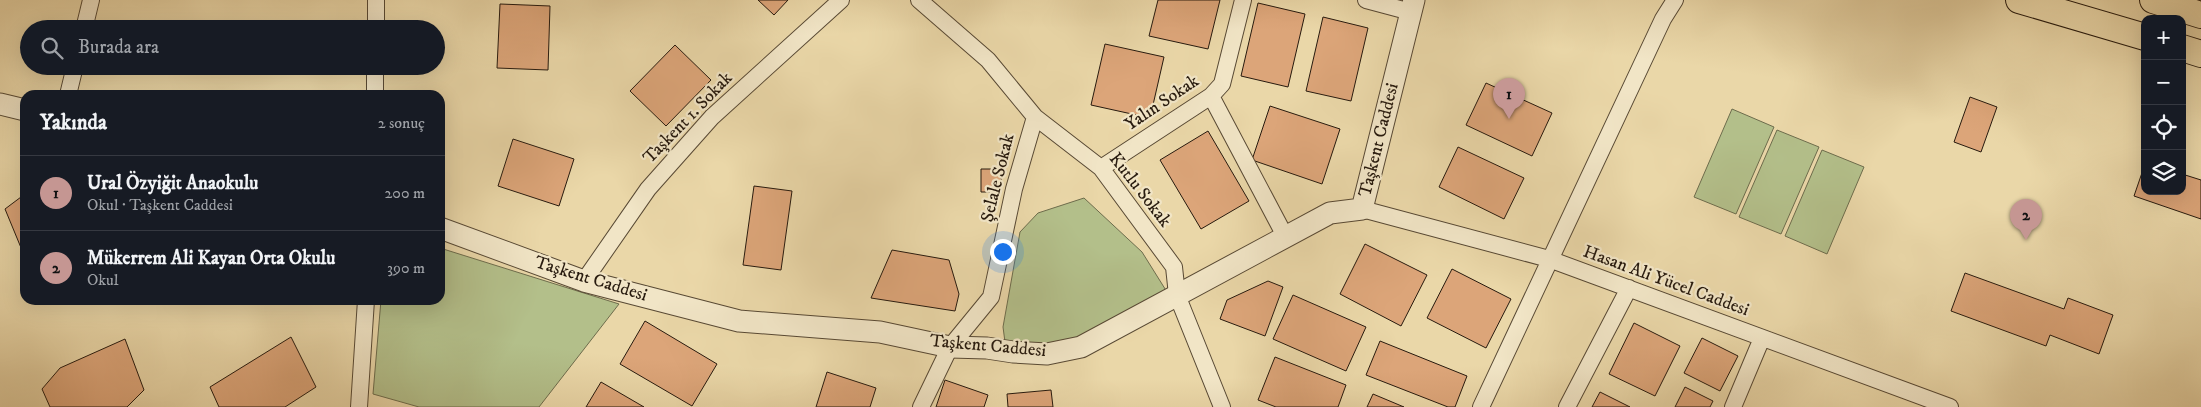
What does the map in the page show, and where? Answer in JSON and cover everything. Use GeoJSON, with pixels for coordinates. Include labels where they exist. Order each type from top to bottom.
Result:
{"type":"FeatureCollection","features":[{"type":"Feature","properties":{"kind":"main road"},"geometry":{"type":"LineString","coordinates":[[2019,0],[2141,36]]}},
{"type":"Feature","properties":{"kind":"main road"},"geometry":{"type":"LineString","coordinates":[[2153,0],[2201,15]]}},
{"type":"Feature","properties":{"kind":"main road"},"geometry":{"type":"LineString","coordinates":[[2186,49],[2201,54]]}},
{"type":"Feature","properties":{"kind":"street"},"geometry":{"type":"LineString","coordinates":[[86,20],[91,0]]}},
{"type":"Feature","properties":{"kind":"street"},"geometry":{"type":"LineString","coordinates":[[376,0],[376,20]]}},
{"type":"Feature","properties":{"kind":"street","name":"Taşkent 1. Sokak"},"geometry":{"type":"LineString","coordinates":[[584,281],[648,189],[712,117],[841,0]]}},
{"type":"Feature","properties":{"kind":"street","name":"Kutlu Sokak"},"geometry":{"type":"LineString","coordinates":[[919,0],[988,60],[1035,117],[1101,168],[1174,267],[1177,295],[1222,407]]}},
{"type":"Feature","properties":{"kind":"street","name":"Yalın Sokak"},"geometry":{"type":"LineString","coordinates":[[1101,168],[1211,96],[1222,84],[1243,0]]}},
{"type":"Feature","properties":{"kind":"street"},"geometry":{"type":"LineString","coordinates":[[1366,0],[1412,6]]}},
{"type":"Feature","properties":{"kind":"street"},"geometry":{"type":"LineString","coordinates":[[1482,407],[1549,259],[1663,20],[1675,0]]}},
{"type":"Feature","properties":{"kind":"street","name":"Taşkent Caddesi"},"geometry":{"type":"LineString","coordinates":[[445,230],[584,281],[739,321],[880,332],[950,347],[1047,354],[1081,347],[1284,236],[1330,213],[1362,209],[1412,6]]}},
{"type":"Feature","properties":{"kind":"street"},"geometry":{"type":"LineString","coordinates":[[69,90],[73,75]]}},
{"type":"Feature","properties":{"kind":"street"},"geometry":{"type":"LineString","coordinates":[[375,75],[375,90]]}},
{"type":"Feature","properties":{"kind":"street"},"geometry":{"type":"LineString","coordinates":[[1211,96],[1284,236]]}},
{"type":"Feature","properties":{"kind":"street"},"geometry":{"type":"LineString","coordinates":[[0,104],[20,109]]}},
{"type":"Feature","properties":{"kind":"street","name":"Şelale Sokak"},"geometry":{"type":"LineString","coordinates":[[921,407],[950,347],[991,297],[1014,190],[1035,117]]}},
{"type":"Feature","properties":{"kind":"street","name":"Hasan Ali Yücel Caddesi"},"geometry":{"type":"LineString","coordinates":[[1362,209],[1549,259],[1950,407]]}},
{"type":"Feature","properties":{"kind":"street"},"geometry":{"type":"LineString","coordinates":[[1567,407],[1628,288]]}},
{"type":"Feature","properties":{"kind":"street"},"geometry":{"type":"LineString","coordinates":[[359,407],[366,305]]}},
{"type":"Feature","properties":{"kind":"street"},"geometry":{"type":"LineString","coordinates":[[1734,407],[1762,338]]}},
{"type":"Feature","properties":{"kind":"green space"},"geometry":{"type":"Polygon","coordinates":[[[1732,109],[1774,127],[1736,214],[1694,197],[1732,109]]]}},
{"type":"Feature","properties":{"kind":"green space"},"geometry":{"type":"Polygon","coordinates":[[[1777,130],[1819,147],[1781,234],[1739,217],[1777,130]]]}},
{"type":"Feature","properties":{"kind":"green space"},"geometry":{"type":"Polygon","coordinates":[[[1822,150],[1864,167],[1827,254],[1785,236],[1822,150]]]}},
{"type":"Feature","properties":{"kind":"green space"},"geometry":{"type":"Polygon","coordinates":[[[1084,198],[1142,252],[1167,292],[1079,342],[1044,349],[1005,342],[1003,327],[1020,232],[1038,213],[1084,198]]]}},
{"type":"Feature","properties":{"kind":"green space"},"geometry":{"type":"Polygon","coordinates":[[[445,250],[619,304],[539,407],[419,407],[373,394],[381,305],[445,305],[445,250]]]}},
{"type":"Feature","properties":{"kind":"building"},"geometry":{"type":"Polygon","coordinates":[[[758,0],[788,0],[774,15],[758,0]]]}},
{"type":"Feature","properties":{"kind":"building"},"geometry":{"type":"Polygon","coordinates":[[[1158,0],[1220,0],[1208,49],[1149,36],[1158,0]]]}},
{"type":"Feature","properties":{"kind":"building"},"geometry":{"type":"Polygon","coordinates":[[[1258,3],[1305,14],[1288,87],[1241,76],[1258,3]]]}},
{"type":"Feature","properties":{"kind":"building"},"geometry":{"type":"Polygon","coordinates":[[[500,4],[550,6],[548,70],[497,68],[500,4]]]}},
{"type":"Feature","properties":{"kind":"building"},"geometry":{"type":"Polygon","coordinates":[[[1323,17],[1368,28],[1351,101],[1306,91],[1323,17]]]}},
{"type":"Feature","properties":{"kind":"building"},"geometry":{"type":"Polygon","coordinates":[[[1105,44],[1164,57],[1150,118],[1091,105],[1105,44]]]}},
{"type":"Feature","properties":{"kind":"building"},"geometry":{"type":"Polygon","coordinates":[[[675,45],[711,80],[666,126],[630,91],[675,45]]]}},
{"type":"Feature","properties":{"kind":"building"},"geometry":{"type":"Polygon","coordinates":[[[1486,83],[1552,113],[1532,156],[1466,125],[1486,83]]]}},
{"type":"Feature","properties":{"kind":"building"},"geometry":{"type":"Polygon","coordinates":[[[1970,97],[1997,107],[1981,152],[1954,142],[1970,97]]]}},
{"type":"Feature","properties":{"kind":"building"},"geometry":{"type":"Polygon","coordinates":[[[1270,106],[1340,129],[1322,184],[1252,160],[1270,106]]]}},
{"type":"Feature","properties":{"kind":"building"},"geometry":{"type":"Polygon","coordinates":[[[1208,131],[1249,201],[1201,229],[1160,160],[1208,131]]]}},
{"type":"Feature","properties":{"kind":"building"},"geometry":{"type":"Polygon","coordinates":[[[513,139],[574,159],[559,206],[498,186],[513,139]]]}},
{"type":"Feature","properties":{"kind":"building"},"geometry":{"type":"Polygon","coordinates":[[[1458,147],[1524,178],[1504,219],[1439,187],[1458,147]]]}},
{"type":"Feature","properties":{"kind":"building"},"geometry":{"type":"Polygon","coordinates":[[[981,169],[1001,169],[1001,192],[981,192],[981,169]]]}},
{"type":"Feature","properties":{"kind":"building"},"geometry":{"type":"Polygon","coordinates":[[[2186,175],[2201,180],[2201,219],[2134,196],[2141,176],[2141,195],[2186,195],[2186,175]]]}},
{"type":"Feature","properties":{"kind":"building"},"geometry":{"type":"Polygon","coordinates":[[[754,186],[792,191],[781,270],[743,265],[754,186]]]}},
{"type":"Feature","properties":{"kind":"building"},"geometry":{"type":"Polygon","coordinates":[[[20,198],[20,245],[5,209],[20,198]]]}},
{"type":"Feature","properties":{"kind":"building"},"geometry":{"type":"Polygon","coordinates":[[[1365,244],[1427,275],[1401,326],[1340,294],[1365,244]]]}},
{"type":"Feature","properties":{"kind":"building"},"geometry":{"type":"Polygon","coordinates":[[[892,250],[949,260],[959,294],[955,311],[871,298],[892,250]]]}},
{"type":"Feature","properties":{"kind":"building"},"geometry":{"type":"Polygon","coordinates":[[[1452,269],[1511,299],[1486,348],[1427,318],[1452,269]]]}},
{"type":"Feature","properties":{"kind":"building"},"geometry":{"type":"Polygon","coordinates":[[[1965,273],[2064,309],[2068,298],[2113,315],[2099,354],[2050,335],[2046,346],[1951,311],[1965,273]]]}},
{"type":"Feature","properties":{"kind":"building"},"geometry":{"type":"Polygon","coordinates":[[[1268,281],[1283,287],[1265,336],[1220,319],[1227,300],[1268,281]]]}},
{"type":"Feature","properties":{"kind":"building"},"geometry":{"type":"Polygon","coordinates":[[[1293,295],[1366,327],[1346,371],[1273,339],[1293,295]]]}},
{"type":"Feature","properties":{"kind":"building"},"geometry":{"type":"Polygon","coordinates":[[[645,321],[717,364],[692,406],[620,364],[645,321]]]}},
{"type":"Feature","properties":{"kind":"building"},"geometry":{"type":"Polygon","coordinates":[[[1634,323],[1680,346],[1655,396],[1609,374],[1634,323]]]}},
{"type":"Feature","properties":{"kind":"building"},"geometry":{"type":"Polygon","coordinates":[[[291,337],[316,387],[285,407],[219,407],[210,387],[291,337]]]}},
{"type":"Feature","properties":{"kind":"building"},"geometry":{"type":"Polygon","coordinates":[[[1702,338],[1738,356],[1720,391],[1684,373],[1702,338]]]}},
{"type":"Feature","properties":{"kind":"building"},"geometry":{"type":"Polygon","coordinates":[[[125,339],[144,390],[127,407],[50,407],[42,389],[60,368],[125,339]]]}},
{"type":"Feature","properties":{"kind":"building"},"geometry":{"type":"Polygon","coordinates":[[[1380,341],[1467,376],[1455,407],[1448,407],[1366,375],[1380,341]]]}},
{"type":"Feature","properties":{"kind":"building"},"geometry":{"type":"Polygon","coordinates":[[[1275,357],[1346,385],[1338,407],[1276,407],[1258,400],[1275,357]]]}},
{"type":"Feature","properties":{"kind":"building"},"geometry":{"type":"Polygon","coordinates":[[[827,372],[876,388],[870,407],[816,407],[827,372]]]}},
{"type":"Feature","properties":{"kind":"building"},"geometry":{"type":"Polygon","coordinates":[[[945,380],[988,395],[984,407],[936,407],[945,380]]]}},
{"type":"Feature","properties":{"kind":"building"},"geometry":{"type":"Polygon","coordinates":[[[601,382],[644,407],[586,407],[601,382]]]}},
{"type":"Feature","properties":{"kind":"building"},"geometry":{"type":"Polygon","coordinates":[[[1685,387],[1713,401],[1710,407],[1675,407],[1685,387]]]}},
{"type":"Feature","properties":{"kind":"building"},"geometry":{"type":"Polygon","coordinates":[[[1051,390],[1053,407],[1008,407],[1007,394],[1051,390]]]}},
{"type":"Feature","properties":{"kind":"building"},"geometry":{"type":"Polygon","coordinates":[[[1600,392],[1630,407],[1592,407],[1600,392]]]}},
{"type":"Feature","properties":{"kind":"building"},"geometry":{"type":"Polygon","coordinates":[[[1373,394],[1404,407],[1367,407],[1373,394]]]}},
{"type":"Feature","properties":{"kind":"place","name":"Ural Özyiğit Anaokulu"},"geometry":{"type":"Point","coordinates":[1509,119]}},
{"type":"Feature","properties":{"kind":"place","name":"Mükerrem Ali Kayan Orta Okulu"},"geometry":{"type":"Point","coordinates":[2026,240]}}]}
